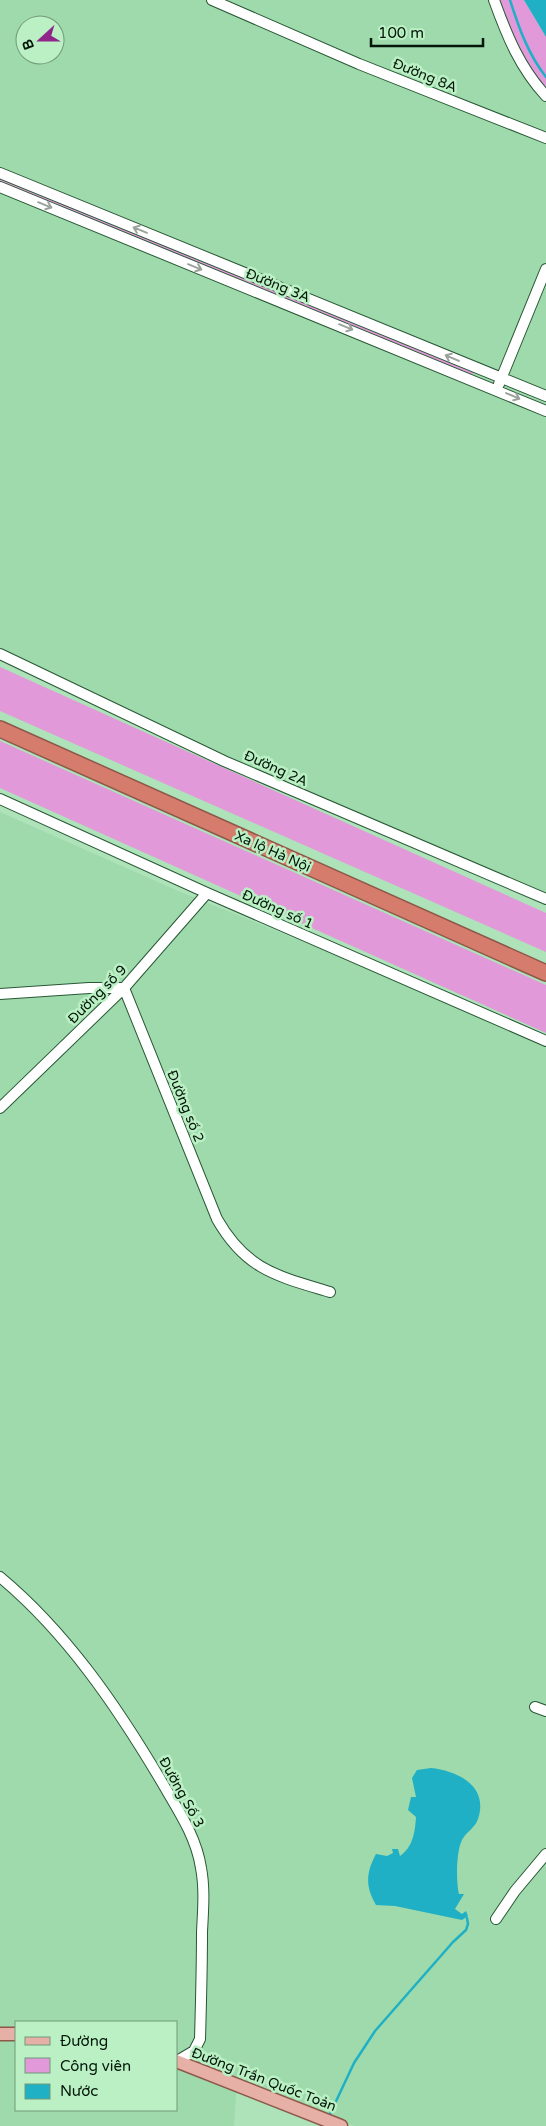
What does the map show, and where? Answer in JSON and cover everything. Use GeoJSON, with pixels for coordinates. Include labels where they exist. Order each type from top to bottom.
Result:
{"type":"FeatureCollection","features":[{"type":"Feature","properties":{"kind":"highway","name":"Xa lộ Hà Nội"},"geometry":{"type":"LineString","coordinates":[[0,719],[546,962]]}},
{"type":"Feature","properties":{"kind":"highway","name":"Xa lộ Hà Nội"},"geometry":{"type":"LineString","coordinates":[[0,729],[546,973]]}},
{"type":"Feature","properties":{"kind":"main road"},"geometry":{"type":"LineString","coordinates":[[0,2034],[15,2034]]}},
{"type":"Feature","properties":{"kind":"main road","name":"Đường Trần Quốc Toản"},"geometry":{"type":"LineString","coordinates":[[178,2061],[341,2126]]}},
{"type":"Feature","properties":{"kind":"street","name":"Đường 8A"},"geometry":{"type":"LineString","coordinates":[[212,0],[359,64],[546,138]]}},
{"type":"Feature","properties":{"kind":"street"},"geometry":{"type":"LineString","coordinates":[[494,0],[509,41],[519,60],[532,81],[546,96]]}},
{"type":"Feature","properties":{"kind":"street","name":"Đường 3A"},"geometry":{"type":"LineString","coordinates":[[0,173],[546,396]]}},
{"type":"Feature","properties":{"kind":"street","name":"Đường 3A"},"geometry":{"type":"LineString","coordinates":[[0,187],[546,410]]}},
{"type":"Feature","properties":{"kind":"street"},"geometry":{"type":"LineString","coordinates":[[496,389],[546,269]]}},
{"type":"Feature","properties":{"kind":"street","name":"Đường 2A"},"geometry":{"type":"LineString","coordinates":[[0,654],[224,761],[546,899]]}},
{"type":"Feature","properties":{"kind":"street","name":"Đường số 1"},"geometry":{"type":"LineString","coordinates":[[0,799],[207,893],[546,1041]]}},
{"type":"Feature","properties":{"kind":"street","name":"Đường số 9"},"geometry":{"type":"LineString","coordinates":[[0,1108],[124,988],[207,893]]}},
{"type":"Feature","properties":{"kind":"street"},"geometry":{"type":"LineString","coordinates":[[0,994],[88,988],[124,988]]}},
{"type":"Feature","properties":{"kind":"street","name":"Đường số 2"},"geometry":{"type":"LineString","coordinates":[[124,988],[216,1220],[226,1236],[234,1247],[248,1260],[271,1272],[330,1292]]}},
{"type":"Feature","properties":{"kind":"street","name":"Đường Số 3"},"geometry":{"type":"LineString","coordinates":[[0,1577],[42,1618],[96,1680],[140,1746],[184,1819],[195,1845],[201,1868],[203,1894],[200,2039],[194,2051],[178,2060]]}},
{"type":"Feature","properties":{"kind":"street"},"geometry":{"type":"LineString","coordinates":[[535,1708],[546,1711]]}},
{"type":"Feature","properties":{"kind":"street"},"geometry":{"type":"LineString","coordinates":[[496,1919],[515,1891],[546,1854]]}},
{"type":"Feature","properties":{"kind":"shaded area"},"geometry":{"type":"Polygon","coordinates":[[[0,0],[510,0],[546,77],[546,894],[267,776],[0,649],[0,0]]]}},
{"type":"Feature","properties":{"kind":"shaded area"},"geometry":{"type":"Polygon","coordinates":[[[0,812],[176,890],[414,987],[546,1044],[546,2126],[354,2126],[237,2081],[234,2126],[0,2126],[0,812]]]}},
{"type":"Feature","properties":{"kind":"green space"},"geometry":{"type":"Polygon","coordinates":[[[497,0],[524,0],[546,37],[546,93],[522,59],[497,0]]]}},
{"type":"Feature","properties":{"kind":"green space"},"geometry":{"type":"Polygon","coordinates":[[[0,178],[474,371],[472,375],[0,182],[0,178]]]}},
{"type":"Feature","properties":{"kind":"green space"},"geometry":{"type":"Polygon","coordinates":[[[0,667],[546,913],[546,952],[0,711],[0,667]]]}},
{"type":"Feature","properties":{"kind":"green space"},"geometry":{"type":"Polygon","coordinates":[[[0,741],[546,985],[546,1033],[0,788],[0,741]]]}},
{"type":"Feature","properties":{"kind":"water"},"geometry":{"type":"Polygon","coordinates":[[[524,0],[546,0],[546,37],[524,0]]]}},
{"type":"Feature","properties":{"kind":"water"},"geometry":{"type":"Polygon","coordinates":[[[431,1768],[451,1773],[469,1782],[479,1798],[478,1819],[462,1840],[459,1852],[457,1867],[458,1889],[459,1894],[464,1894],[455,1909],[462,1914],[466,1911],[468,1916],[462,1920],[395,1906],[376,1905],[370,1892],[369,1873],[376,1854],[387,1856],[393,1853],[392,1849],[398,1849],[400,1856],[411,1844],[416,1817],[408,1810],[411,1797],[416,1797],[412,1778],[417,1770],[431,1768]]]}},
{"type":"Feature","properties":{"kind":"waterway"},"geometry":{"type":"LineString","coordinates":[[510,0],[529,50],[546,77]]}},
{"type":"Feature","properties":{"kind":"waterway"},"geometry":{"type":"LineString","coordinates":[[330,2114],[354,2063],[375,2031],[453,1942],[466,1930],[467,1918]]}}]}
